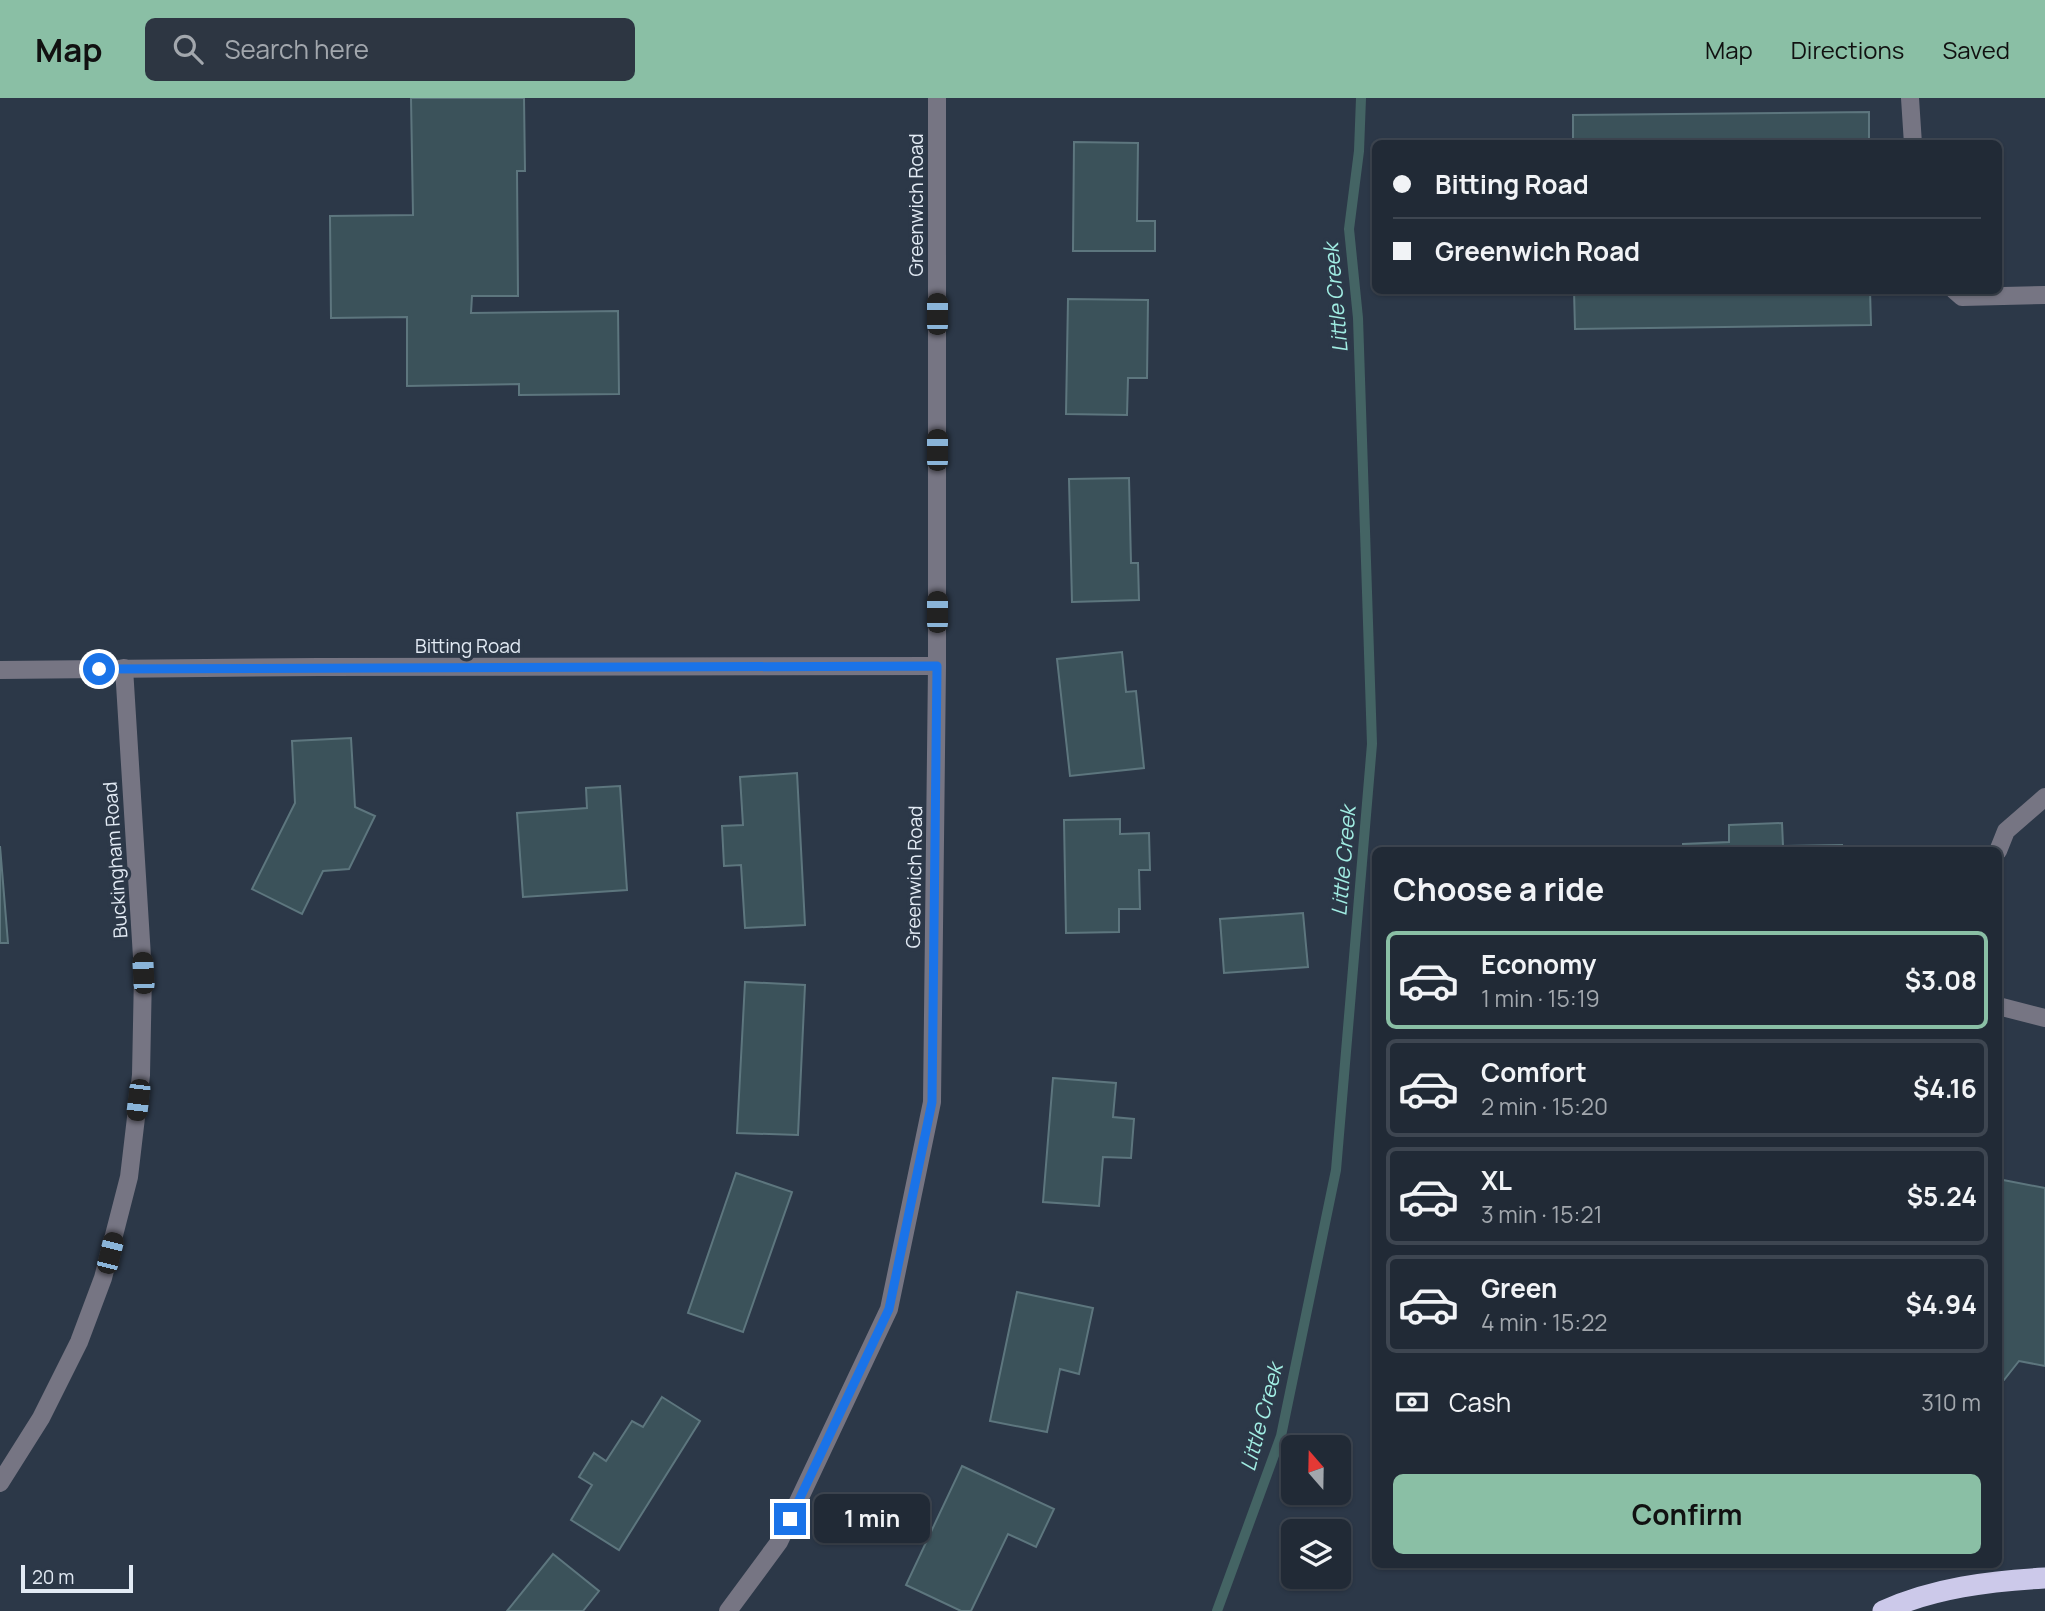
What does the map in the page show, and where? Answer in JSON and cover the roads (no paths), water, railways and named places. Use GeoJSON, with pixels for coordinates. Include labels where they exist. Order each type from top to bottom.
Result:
{"type":"FeatureCollection","features":[{"type":"Feature","properties":{"kind":"highway"},"geometry":{"type":"LineString","coordinates":[[1883,1611],[1932,1594],[1973,1585],[2013,1579],[2045,1578]]}},
{"type":"Feature","properties":{"kind":"street","name":"Greenwich Road"},"geometry":{"type":"LineString","coordinates":[[728,1611],[779,1542],[889,1309],[932,1102],[937,666],[937,98]]}},
{"type":"Feature","properties":{"kind":"street"},"geometry":{"type":"LineString","coordinates":[[1910,98],[1913,140]]}},
{"type":"Feature","properties":{"kind":"street"},"geometry":{"type":"LineString","coordinates":[[1958,294],[2045,295]]}},
{"type":"Feature","properties":{"kind":"street","name":"Bitting Road"},"geometry":{"type":"LineString","coordinates":[[0,670],[937,666]]}},
{"type":"Feature","properties":{"kind":"street","name":"Buckingham Road"},"geometry":{"type":"LineString","coordinates":[[0,1483],[41,1418],[79,1342],[103,1278],[128,1177],[141,1075],[143,973],[124,668]]}},
{"type":"Feature","properties":{"kind":"street"},"geometry":{"type":"LineString","coordinates":[[2000,847],[2006,831],[2045,797]]}},
{"type":"Feature","properties":{"kind":"street"},"geometry":{"type":"LineString","coordinates":[[2002,1007],[2045,1018]]}},
{"type":"Feature","properties":{"kind":"waterway","name":"Little Creek"},"geometry":{"type":"LineString","coordinates":[[1217,1611],[1281,1436],[1336,1170],[1372,744],[1358,318],[1349,229],[1359,151],[1361,98]]}}]}
